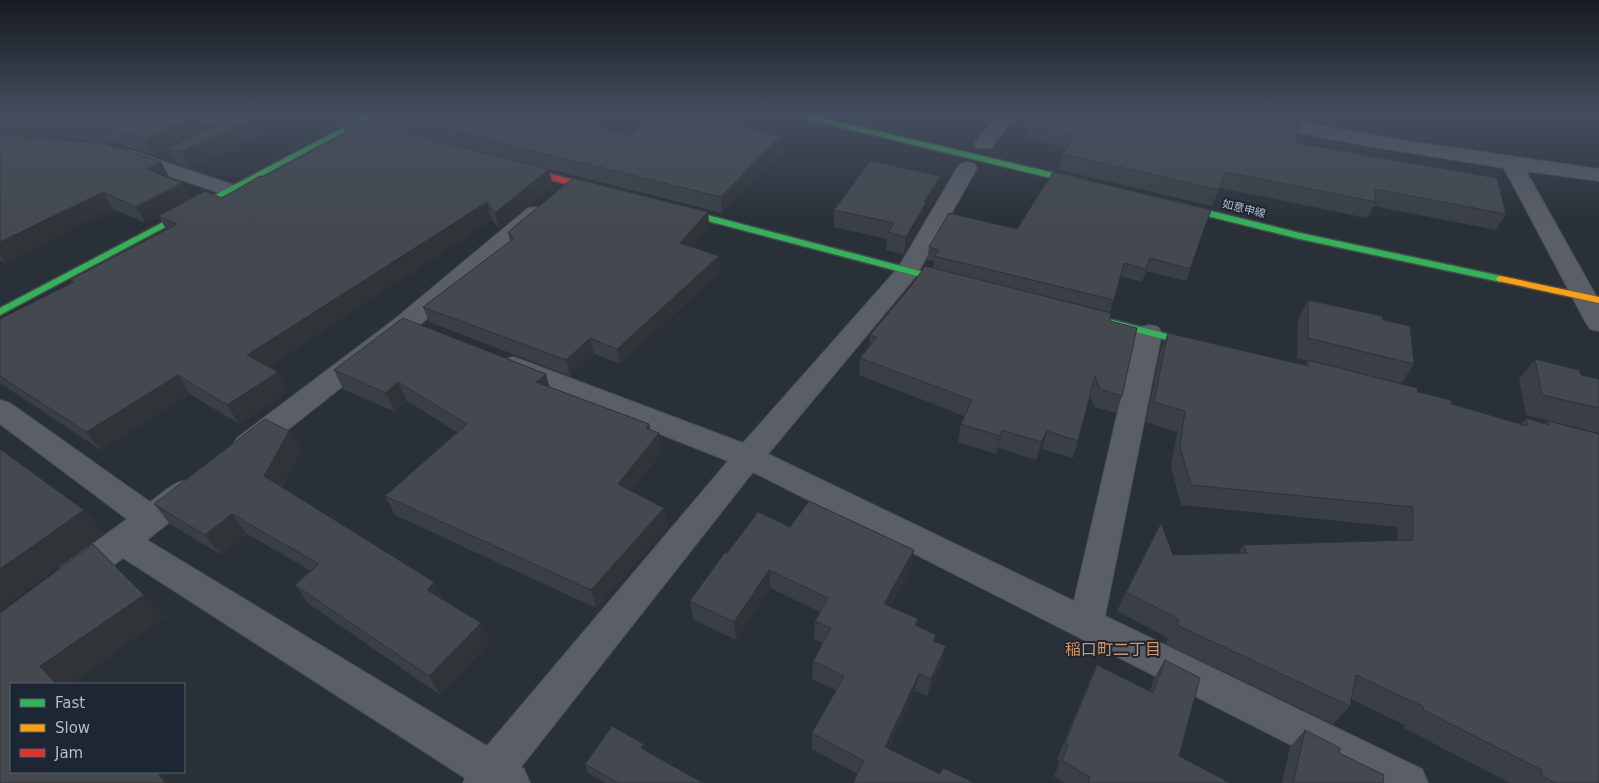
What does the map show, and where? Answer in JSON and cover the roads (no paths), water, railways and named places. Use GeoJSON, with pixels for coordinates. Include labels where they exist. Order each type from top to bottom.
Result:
{"type":"FeatureCollection","features":[{"type":"Feature","properties":{"kind":"street"},"geometry":{"type":"LineString","coordinates":[[115,151],[230,190]]}},
{"type":"Feature","properties":{"kind":"street"},"geometry":{"type":"LineString","coordinates":[[0,312],[304,151]]}},
{"type":"Feature","properties":{"kind":"street"},"geometry":{"type":"LineString","coordinates":[[950,151],[1102,187]]}},
{"type":"Feature","properties":{"kind":"street"},"geometry":{"type":"LineString","coordinates":[[1433,151],[1599,175]]}},
{"type":"Feature","properties":{"kind":"street"},"geometry":{"type":"LineString","coordinates":[[154,165],[180,152]]}},
{"type":"Feature","properties":{"kind":"street"},"geometry":{"type":"LineString","coordinates":[[1511,163],[1592,299],[1599,323]]}},
{"type":"Feature","properties":{"kind":"street"},"geometry":{"type":"LineString","coordinates":[[504,165],[620,195]]}},
{"type":"Feature","properties":{"kind":"street"},"geometry":{"type":"LineString","coordinates":[[122,541],[495,779],[748,457],[908,271],[967,168]]}},
{"type":"Feature","properties":{"kind":"street"},"geometry":{"type":"LineString","coordinates":[[54,592],[215,470],[419,330],[572,183]]}},
{"type":"Feature","properties":{"kind":"street","name":"如意申線"},"geometry":{"type":"LineString","coordinates":[[1158,201],[1310,238],[1592,299]]}},
{"type":"Feature","properties":{"kind":"street"},"geometry":{"type":"LineString","coordinates":[[658,205],[965,286]]}},
{"type":"Feature","properties":{"kind":"street"},"geometry":{"type":"LineString","coordinates":[[1091,318],[1216,350]]}},
{"type":"Feature","properties":{"kind":"street"},"geometry":{"type":"LineString","coordinates":[[1086,624],[1149,333]]}},
{"type":"Feature","properties":{"kind":"street"},"geometry":{"type":"LineString","coordinates":[[488,356],[748,457],[1408,783]]}},
{"type":"Feature","properties":{"kind":"street"},"geometry":{"type":"LineString","coordinates":[[0,410],[152,519]]}},
{"type":"Feature","properties":{"kind":"district","name":"稲口町二丁目"},"geometry":{"type":"Point","coordinates":[1113,649]}}]}
